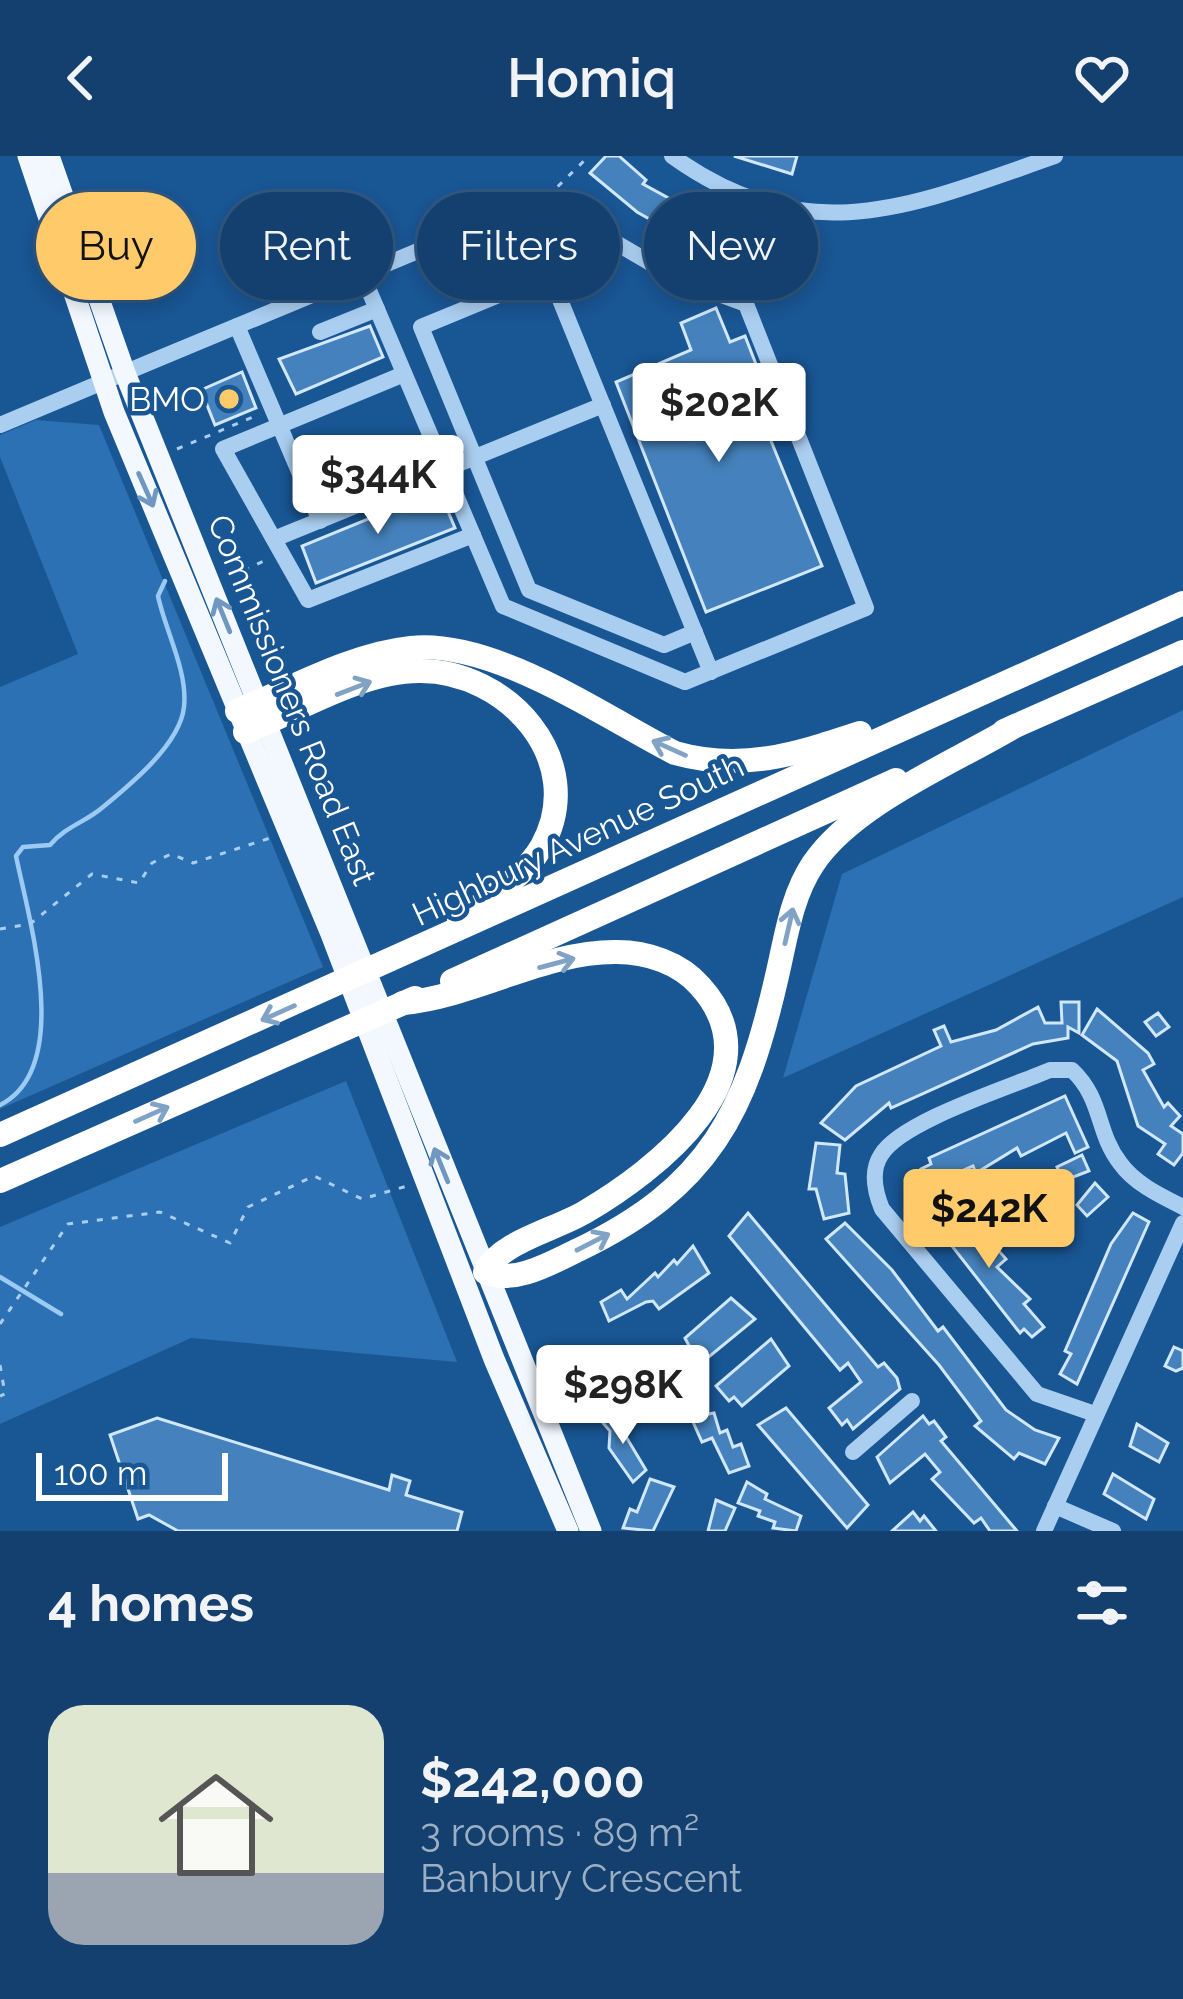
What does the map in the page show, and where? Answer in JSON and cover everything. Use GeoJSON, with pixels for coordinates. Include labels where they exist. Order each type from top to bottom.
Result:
{"type":"FeatureCollection","features":[{"type":"Feature","properties":{"kind":"highway","name":"Highbury Avenue South"},"geometry":{"type":"LineString","coordinates":[[0,1135],[385,966],[1183,603]]}},
{"type":"Feature","properties":{"kind":"highway"},"geometry":{"type":"LineString","coordinates":[[251,717],[383,653],[455,649],[500,663],[675,753],[734,764],[794,754],[982,692]]}},
{"type":"Feature","properties":{"kind":"highway"},"geometry":{"type":"LineString","coordinates":[[0,1181],[1183,652]]}},
{"type":"Feature","properties":{"kind":"highway"},"geometry":{"type":"LineString","coordinates":[[251,717],[380,678],[424,670],[449,674],[511,705],[548,749],[557,802],[541,848],[498,892],[385,966]]}},
{"type":"Feature","properties":{"kind":"highway"},"geometry":{"type":"LineString","coordinates":[[474,1277],[506,1279],[599,1240],[663,1199],[695,1167],[728,1126],[749,1084],[793,908],[816,860],[860,818],[1015,726]]}},
{"type":"Feature","properties":{"kind":"highway"},"geometry":{"type":"LineString","coordinates":[[404,1003],[613,952],[672,964],[697,982],[718,1013],[724,1066],[718,1088],[697,1121],[614,1194],[495,1256],[474,1277]]}},
{"type":"Feature","properties":{"kind":"main road","name":"Commissioners Road East"},"geometry":{"type":"LineString","coordinates":[[28,156],[391,1062],[568,1531]]}},
{"type":"Feature","properties":{"kind":"main road","name":"Commissioners Road East"},"geometry":{"type":"LineString","coordinates":[[49,156],[116,377]]}},
{"type":"Feature","properties":{"kind":"main road","name":"Commissioners Road East"},"geometry":{"type":"LineString","coordinates":[[474,1277],[591,1531]]}},
{"type":"Feature","properties":{"kind":"street"},"geometry":{"type":"LineString","coordinates":[[672,156],[695,173],[765,201],[847,215],[938,200],[1055,156]]}},
{"type":"Feature","properties":{"kind":"street"},"geometry":{"type":"LineString","coordinates":[[373,300],[503,606],[685,682],[866,608],[746,304],[677,279],[620,245]]}},
{"type":"Feature","properties":{"kind":"street"},"geometry":{"type":"LineString","coordinates":[[0,424],[300,300]]}},
{"type":"Feature","properties":{"kind":"street"},"geometry":{"type":"LineString","coordinates":[[487,300],[421,327],[529,590],[664,645],[695,632]]}},
{"type":"Feature","properties":{"kind":"street"},"geometry":{"type":"LineString","coordinates":[[561,300],[711,671]]}},
{"type":"Feature","properties":{"kind":"street"},"geometry":{"type":"LineString","coordinates":[[320,332],[377,309]]}},
{"type":"Feature","properties":{"kind":"street"},"geometry":{"type":"LineString","coordinates":[[237,326],[320,521]]}},
{"type":"Feature","properties":{"kind":"street"},"geometry":{"type":"LineString","coordinates":[[404,374],[223,449],[308,600],[472,535]]}},
{"type":"Feature","properties":{"kind":"street"},"geometry":{"type":"LineString","coordinates":[[274,539],[603,405]]}},
{"type":"Feature","properties":{"kind":"street"},"geometry":{"type":"LineString","coordinates":[[1095,1414],[1037,1394],[882,1210],[874,1175],[881,1154],[902,1134],[1050,1070],[1072,1070],[1092,1089],[1120,1163],[1150,1191],[1183,1207]]}},
{"type":"Feature","properties":{"kind":"street"},"geometry":{"type":"LineString","coordinates":[[1044,1531],[1183,1223]]}},
{"type":"Feature","properties":{"kind":"street"},"geometry":{"type":"LineString","coordinates":[[853,1452],[912,1401]]}},
{"type":"Feature","properties":{"kind":"street"},"geometry":{"type":"LineString","coordinates":[[1055,1506],[1113,1531]]}},
{"type":"Feature","properties":{"kind":"path"},"geometry":{"type":"LineString","coordinates":[[549,192],[589,156]]}},
{"type":"Feature","properties":{"kind":"path"},"geometry":{"type":"LineString","coordinates":[[177,449],[262,413]]}},
{"type":"Feature","properties":{"kind":"path"},"geometry":{"type":"LineString","coordinates":[[230,577],[266,560]]}},
{"type":"Feature","properties":{"kind":"path"},"geometry":{"type":"LineString","coordinates":[[0,929],[29,924],[92,874],[139,883],[152,863],[171,854],[193,863],[272,838]]}},
{"type":"Feature","properties":{"kind":"path"},"geometry":{"type":"LineString","coordinates":[[0,1324],[68,1224],[160,1212],[230,1243],[248,1207],[314,1176],[362,1199],[413,1184]]}},
{"type":"Feature","properties":{"kind":"path"},"geometry":{"type":"LineString","coordinates":[[0,1365],[5,1394],[0,1396]]}},
{"type":"Feature","properties":{"kind":"shaded area"},"geometry":{"type":"Polygon","coordinates":[[[36,420],[99,425],[323,967],[0,1109],[0,687],[78,654],[0,457],[0,435],[36,420]]]}},
{"type":"Feature","properties":{"kind":"shaded area"},"geometry":{"type":"Polygon","coordinates":[[[1183,710],[1183,897],[783,1078],[842,874],[1183,710]]]}},
{"type":"Feature","properties":{"kind":"shaded area"},"geometry":{"type":"Polygon","coordinates":[[[346,1081],[457,1362],[191,1338],[0,1424],[0,1227],[346,1081]]]}},
{"type":"Feature","properties":{"kind":"building"},"geometry":{"type":"Polygon","coordinates":[[[606,156],[619,156],[646,180],[643,184],[658,192],[644,192],[644,216],[620,198],[620,192],[613,192],[590,173],[606,156]]]}},
{"type":"Feature","properties":{"kind":"building"},"geometry":{"type":"Polygon","coordinates":[[[734,156],[797,156],[792,174],[734,156]]]}},
{"type":"Feature","properties":{"kind":"building"},"geometry":{"type":"Polygon","coordinates":[[[716,308],[730,342],[745,336],[780,426],[767,431],[822,566],[706,612],[616,382],[691,350],[681,323],[716,308]]]}},
{"type":"Feature","properties":{"kind":"building"},"geometry":{"type":"Polygon","coordinates":[[[370,326],[383,357],[296,394],[279,359],[370,326]]]}},
{"type":"Feature","properties":{"kind":"building","name":"BMO"},"geometry":{"type":"Polygon","coordinates":[[[242,372],[256,408],[215,425],[201,390],[242,372]]]}},
{"type":"Feature","properties":{"kind":"building"},"geometry":{"type":"Polygon","coordinates":[[[439,490],[455,528],[316,583],[302,546],[439,490]]]}},
{"type":"Feature","properties":{"kind":"building"},"geometry":{"type":"Polygon","coordinates":[[[1061,1002],[1079,1002],[1079,1033],[1068,1027],[1068,1038],[1033,1044],[891,1108],[889,1103],[845,1140],[821,1123],[856,1086],[941,1046],[934,1030],[944,1026],[951,1042],[996,1030],[1038,1007],[1045,1023],[1062,1023],[1061,1002]]]}},
{"type":"Feature","properties":{"kind":"building"},"geometry":{"type":"Polygon","coordinates":[[[1097,1009],[1148,1053],[1154,1064],[1143,1070],[1164,1107],[1168,1103],[1180,1116],[1171,1126],[1183,1134],[1183,1153],[1174,1165],[1158,1154],[1165,1144],[1138,1126],[1117,1061],[1082,1035],[1097,1009]]]}},
{"type":"Feature","properties":{"kind":"building"},"geometry":{"type":"Polygon","coordinates":[[[1158,1013],[1169,1027],[1156,1036],[1145,1022],[1158,1013]]]}},
{"type":"Feature","properties":{"kind":"building"},"geometry":{"type":"Polygon","coordinates":[[[1065,1096],[1088,1147],[1075,1153],[1066,1133],[1021,1156],[1017,1148],[976,1173],[973,1166],[943,1179],[947,1188],[916,1205],[909,1198],[906,1182],[923,1174],[921,1169],[931,1164],[929,1158],[1065,1096]]]}},
{"type":"Feature","properties":{"kind":"building"},"geometry":{"type":"Polygon","coordinates":[[[816,1143],[840,1145],[837,1173],[845,1174],[849,1213],[824,1219],[816,1189],[809,1189],[816,1143]]]}},
{"type":"Feature","properties":{"kind":"building"},"geometry":{"type":"Polygon","coordinates":[[[1082,1155],[1089,1171],[1063,1181],[1057,1167],[1082,1155]]]}},
{"type":"Feature","properties":{"kind":"building"},"geometry":{"type":"Polygon","coordinates":[[[1095,1183],[1108,1197],[1087,1216],[1077,1205],[1095,1183]]]}},
{"type":"Feature","properties":{"kind":"building"},"geometry":{"type":"Polygon","coordinates":[[[748,1213],[878,1367],[884,1363],[897,1378],[900,1389],[853,1429],[847,1420],[842,1425],[829,1408],[861,1382],[848,1363],[840,1370],[729,1236],[748,1213]]]}},
{"type":"Feature","properties":{"kind":"building"},"geometry":{"type":"Polygon","coordinates":[[[1133,1213],[1149,1222],[1077,1384],[1060,1374],[1071,1354],[1065,1351],[1111,1244],[1133,1213]]]}},
{"type":"Feature","properties":{"kind":"building"},"geometry":{"type":"Polygon","coordinates":[[[960,1214],[978,1238],[984,1234],[1006,1259],[997,1267],[1030,1299],[1024,1304],[1044,1327],[1032,1337],[1024,1329],[1020,1333],[934,1223],[960,1214]]]}},
{"type":"Feature","properties":{"kind":"building"},"geometry":{"type":"Polygon","coordinates":[[[845,1223],[892,1270],[938,1331],[943,1327],[1006,1410],[1035,1430],[1059,1438],[1045,1464],[1019,1453],[1014,1459],[975,1426],[981,1421],[939,1365],[826,1239],[845,1223]]]}},
{"type":"Feature","properties":{"kind":"building"},"geometry":{"type":"Polygon","coordinates":[[[693,1246],[709,1273],[659,1309],[653,1301],[646,1302],[609,1321],[601,1302],[621,1290],[627,1299],[655,1273],[658,1277],[674,1260],[677,1264],[693,1246]]]}},
{"type":"Feature","properties":{"kind":"building"},"geometry":{"type":"Polygon","coordinates":[[[731,1298],[755,1319],[699,1365],[685,1338],[731,1298]]]}},
{"type":"Feature","properties":{"kind":"building"},"geometry":{"type":"Polygon","coordinates":[[[771,1339],[789,1366],[742,1406],[734,1397],[729,1401],[716,1386],[771,1339]]]}},
{"type":"Feature","properties":{"kind":"building"},"geometry":{"type":"Polygon","coordinates":[[[1174,1347],[1183,1351],[1183,1368],[1176,1371],[1165,1366],[1174,1347]]]}},
{"type":"Feature","properties":{"kind":"building"},"geometry":{"type":"Polygon","coordinates":[[[656,1351],[678,1377],[682,1373],[708,1414],[714,1413],[720,1433],[727,1430],[733,1447],[741,1444],[749,1466],[729,1473],[712,1438],[702,1442],[684,1402],[680,1405],[667,1387],[663,1391],[642,1364],[656,1351]]]}},
{"type":"Feature","properties":{"kind":"building"},"geometry":{"type":"Polygon","coordinates":[[[611,1374],[616,1402],[596,1406],[591,1380],[611,1374]]]}},
{"type":"Feature","properties":{"kind":"building"},"geometry":{"type":"Polygon","coordinates":[[[786,1408],[868,1505],[847,1528],[758,1425],[786,1408]]]}},
{"type":"Feature","properties":{"kind":"building"},"geometry":{"type":"Polygon","coordinates":[[[618,1410],[629,1431],[625,1435],[646,1470],[633,1482],[609,1448],[610,1431],[603,1423],[618,1410]]]}},
{"type":"Feature","properties":{"kind":"building"},"geometry":{"type":"Polygon","coordinates":[[[923,1416],[929,1424],[934,1421],[946,1437],[941,1441],[1017,1531],[990,1531],[981,1518],[974,1523],[932,1479],[940,1472],[925,1454],[890,1483],[877,1457],[923,1416]]]}},
{"type":"Feature","properties":{"kind":"building"},"geometry":{"type":"Polygon","coordinates":[[[157,1418],[389,1490],[392,1475],[410,1481],[406,1495],[462,1512],[457,1531],[178,1531],[149,1515],[138,1519],[110,1435],[157,1418]]]}},
{"type":"Feature","properties":{"kind":"building"},"geometry":{"type":"Polygon","coordinates":[[[1137,1424],[1168,1443],[1159,1462],[1130,1446],[1137,1424]]]}},
{"type":"Feature","properties":{"kind":"building"},"geometry":{"type":"Polygon","coordinates":[[[1113,1474],[1154,1499],[1146,1519],[1104,1494],[1113,1474]]]}},
{"type":"Feature","properties":{"kind":"building"},"geometry":{"type":"Polygon","coordinates":[[[650,1479],[674,1487],[653,1531],[623,1528],[630,1509],[637,1512],[650,1479]]]}},
{"type":"Feature","properties":{"kind":"building"},"geometry":{"type":"Polygon","coordinates":[[[747,1482],[767,1494],[765,1499],[801,1516],[796,1531],[773,1528],[775,1522],[758,1516],[760,1511],[738,1503],[747,1482]]]}},
{"type":"Feature","properties":{"kind":"building"},"geometry":{"type":"Polygon","coordinates":[[[716,1500],[735,1508],[725,1531],[708,1531],[716,1500]]]}},
{"type":"Feature","properties":{"kind":"building"},"geometry":{"type":"Polygon","coordinates":[[[913,1512],[920,1521],[924,1516],[936,1531],[892,1531],[913,1512]]]}},
{"type":"Feature","properties":{"kind":"waterway"},"geometry":{"type":"LineString","coordinates":[[0,1105],[22,1086],[36,1059],[41,1027],[36,953],[16,856],[23,847],[50,845],[96,812],[140,775],[174,735],[184,693],[158,596],[165,581]]}},
{"type":"Feature","properties":{"kind":"waterway"},"geometry":{"type":"LineString","coordinates":[[0,1277],[61,1314]]}},
{"type":"Feature","properties":{"kind":"place","name":"BMO"},"geometry":{"type":"Point","coordinates":[229,399]}}]}
